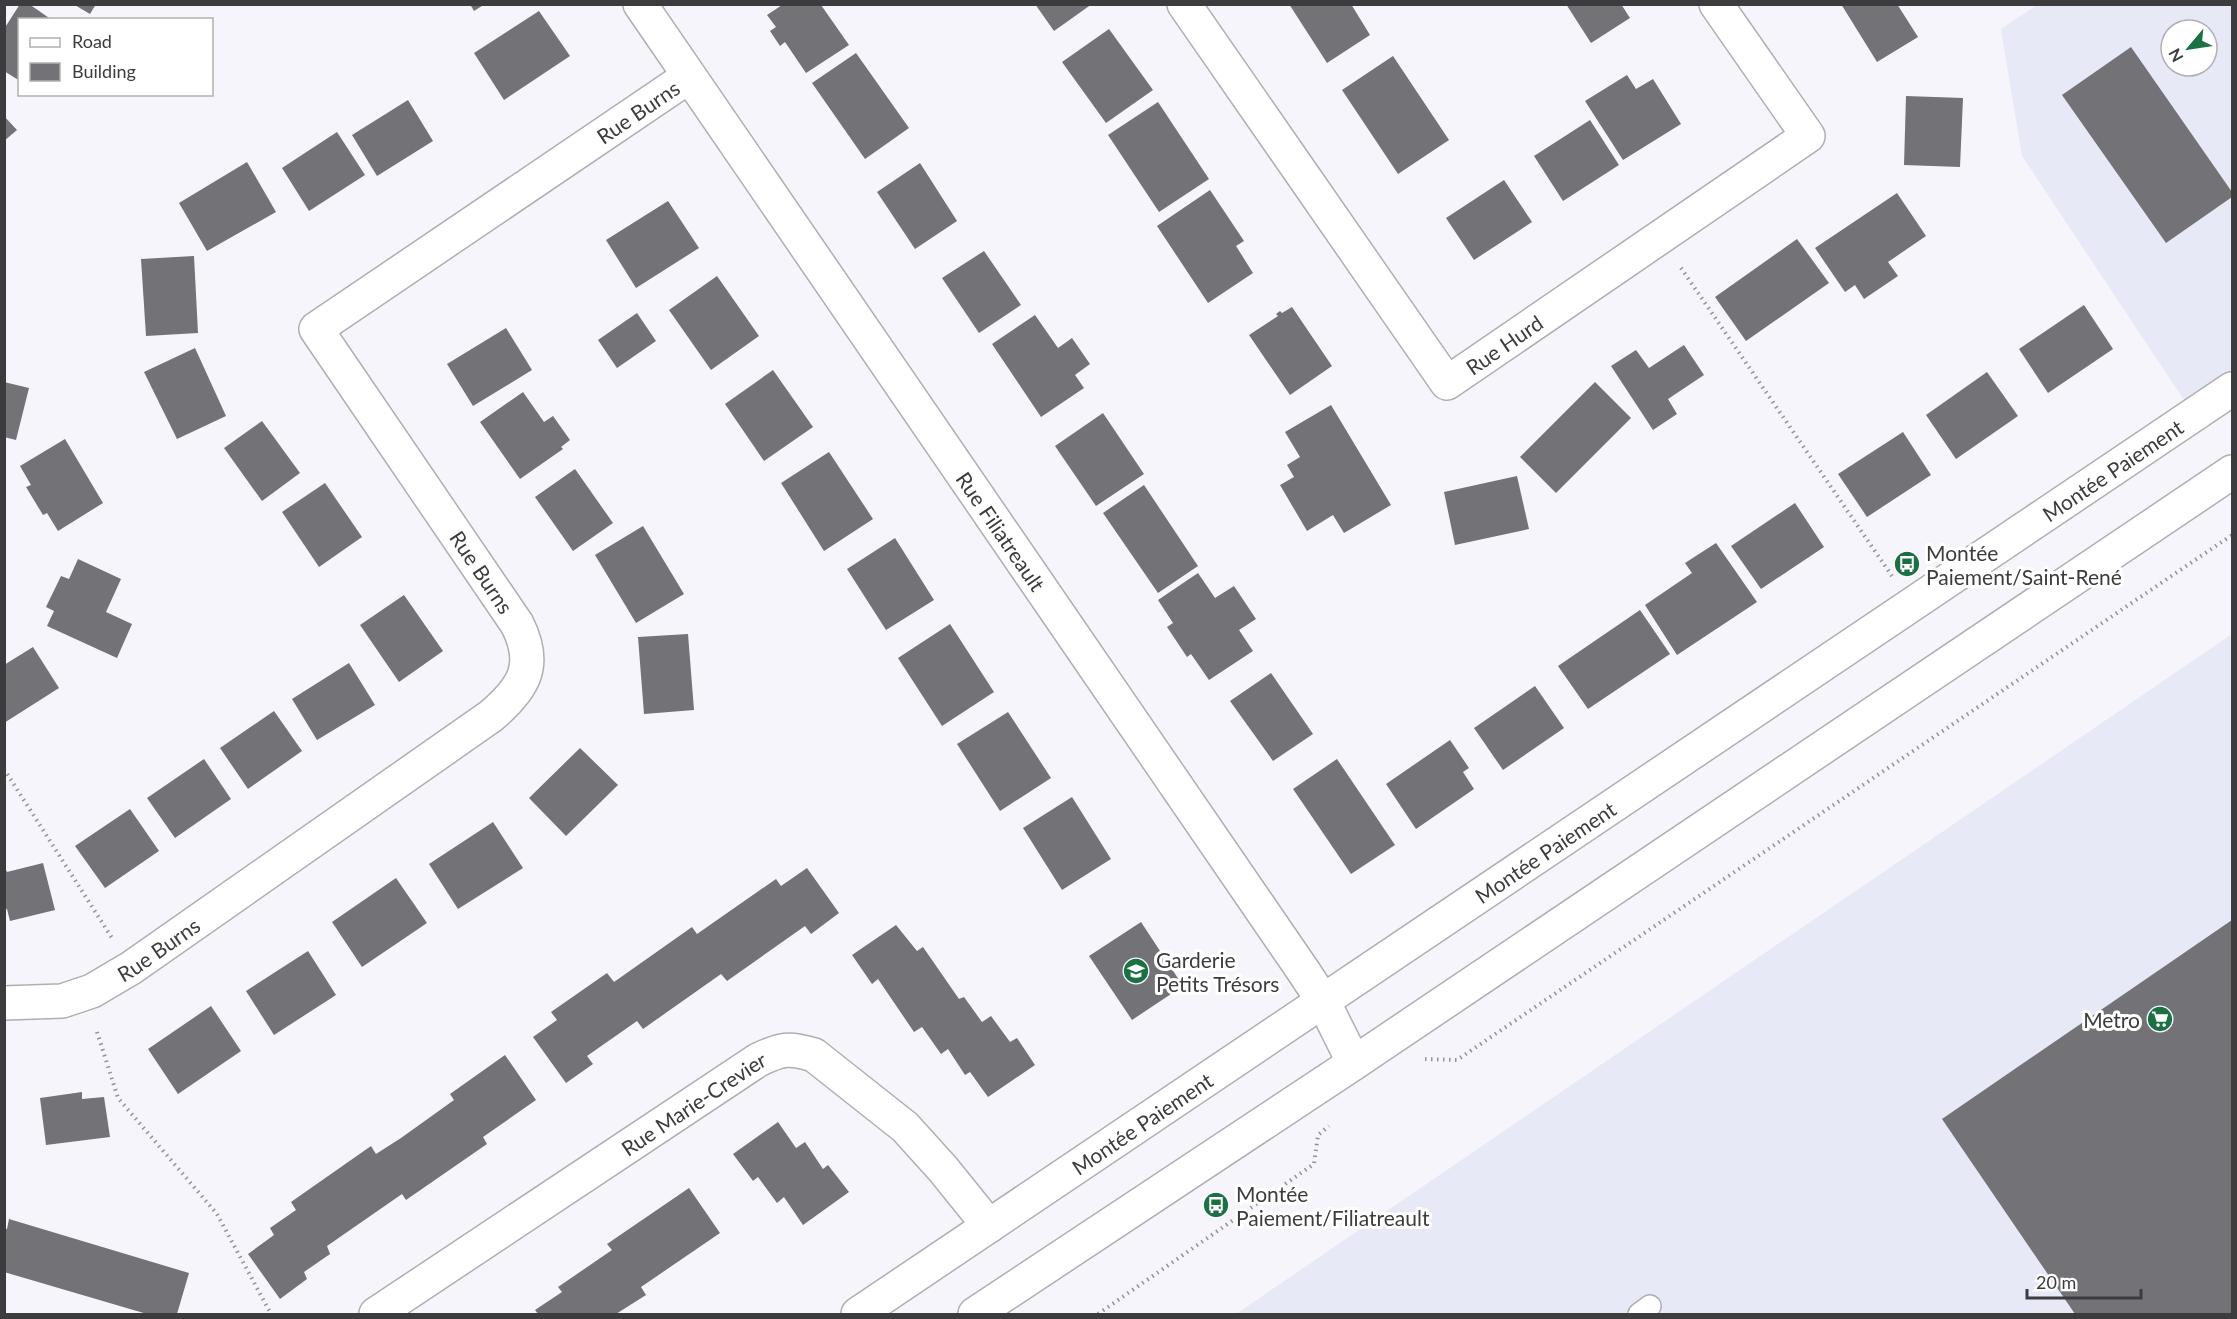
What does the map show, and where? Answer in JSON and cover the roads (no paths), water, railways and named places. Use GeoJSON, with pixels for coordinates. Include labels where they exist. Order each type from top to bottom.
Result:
{"type":"FeatureCollection","features":[{"type":"Feature","properties":{"kind":"street","name":"Rue Filiatreault"},"geometry":{"type":"LineString","coordinates":[[640,4],[1323,1001],[1354,1063]]}},
{"type":"Feature","properties":{"kind":"street","name":"Rue Hurd"},"geometry":{"type":"LineString","coordinates":[[1184,4],[1447,383],[1808,136],[1716,4]]}},
{"type":"Feature","properties":{"kind":"street","name":"Rue Burns"},"geometry":{"type":"LineString","coordinates":[[4,1003],[62,1001],[92,991],[131,968],[491,716],[511,699],[522,682],[528,663],[526,641],[517,624],[316,328],[688,77]]}},
{"type":"Feature","properties":{"kind":"street","name":"Montée Paiement"},"geometry":{"type":"LineString","coordinates":[[858,1314],[2232,389]]}},
{"type":"Feature","properties":{"kind":"street"},"geometry":{"type":"LineString","coordinates":[[975,1314],[1354,1063],[2232,472]]}},
{"type":"Feature","properties":{"kind":"street","name":"Rue Marie-Crevier"},"geometry":{"type":"LineString","coordinates":[[376,1314],[748,1067],[778,1051],[796,1049],[814,1055],[905,1127],[943,1169],[989,1226]]}},
{"type":"Feature","properties":{"kind":"place","name":"Montée Paiement/Saint-René"},"geometry":{"type":"Point","coordinates":[1907,564]}},
{"type":"Feature","properties":{"kind":"place","name":"Garderie Petits Trésors"},"geometry":{"type":"Point","coordinates":[1136,971]}},
{"type":"Feature","properties":{"kind":"place","name":"Metro"},"geometry":{"type":"Point","coordinates":[2160,1019]}},
{"type":"Feature","properties":{"kind":"place","name":"Montée Paiement/Filiatreault"},"geometry":{"type":"Point","coordinates":[1216,1205]}}]}
